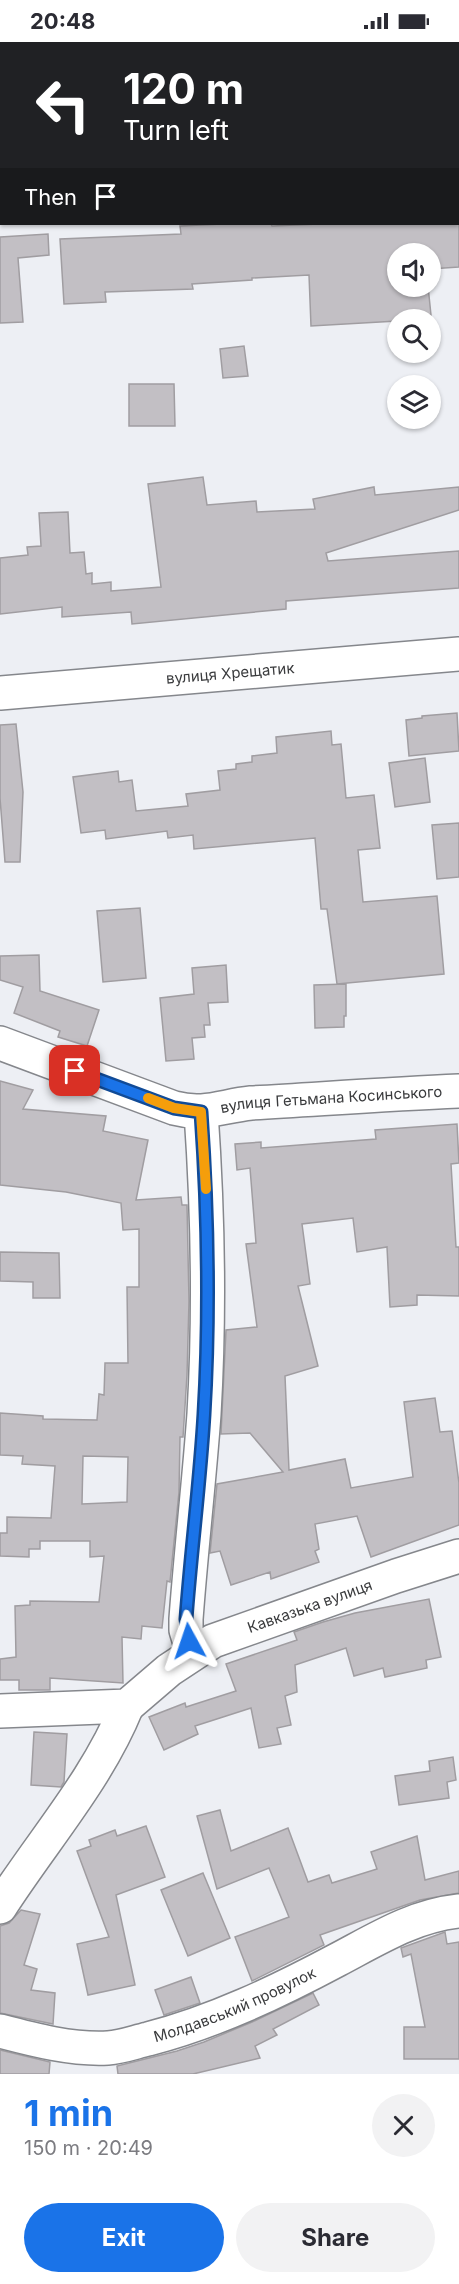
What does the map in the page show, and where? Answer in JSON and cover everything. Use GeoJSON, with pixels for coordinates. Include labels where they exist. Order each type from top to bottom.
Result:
{"type":"FeatureCollection","features":[{"type":"Feature","properties":{"kind":"street","name":"вулиця Хрещатик"},"geometry":{"type":"LineString","coordinates":[[0,693],[459,654]]}},
{"type":"Feature","properties":{"kind":"street","name":"вулиця Гетьмана Косинського"},"geometry":{"type":"LineString","coordinates":[[0,1042],[174,1108],[201,1112],[242,1104],[459,1091]]}},
{"type":"Feature","properties":{"kind":"street"},"geometry":{"type":"LineString","coordinates":[[193,1653],[186,1630],[186,1619],[204,1416],[207,1320],[207,1224],[201,1112]]}},
{"type":"Feature","properties":{"kind":"street","name":"Кавказька вулиця"},"geometry":{"type":"LineString","coordinates":[[128,1706],[169,1670],[193,1653],[235,1632],[459,1556]]}},
{"type":"Feature","properties":{"kind":"street"},"geometry":{"type":"LineString","coordinates":[[0,1711],[128,1706],[94,1772],[0,1906]]}},
{"type":"Feature","properties":{"kind":"street","name":"Молдавський провулок"},"geometry":{"type":"LineString","coordinates":[[0,2031],[64,2044],[107,2048],[169,2033],[240,2007],[391,1930],[429,1916],[459,1911]]}},
{"type":"Feature","properties":{"kind":"building"},"geometry":{"type":"Polygon","coordinates":[[[201,225],[459,225],[459,267],[441,268],[441,243],[387,243],[387,297],[429,297],[430,309],[387,309],[387,322],[311,326],[309,275],[192,284],[193,289],[105,292],[106,302],[64,304],[60,239],[181,234],[180,226],[201,225]]]}},
{"type":"Feature","properties":{"kind":"building"},"geometry":{"type":"Polygon","coordinates":[[[48,234],[49,255],[18,258],[23,322],[0,323],[0,237],[48,234]]]}},
{"type":"Feature","properties":{"kind":"building"},"geometry":{"type":"Polygon","coordinates":[[[244,346],[248,376],[223,378],[220,349],[244,346]]]}},
{"type":"Feature","properties":{"kind":"building"},"geometry":{"type":"Polygon","coordinates":[[[129,384],[174,384],[175,426],[129,426],[129,384]]]}},
{"type":"Feature","properties":{"kind":"building"},"geometry":{"type":"Polygon","coordinates":[[[203,477],[207,505],[256,501],[257,512],[315,509],[313,499],[374,487],[375,495],[459,487],[459,510],[326,553],[328,561],[459,551],[459,588],[286,601],[286,609],[132,624],[131,612],[62,617],[62,607],[0,614],[0,558],[28,555],[27,547],[41,546],[39,513],[68,512],[70,553],[84,552],[86,574],[92,573],[92,584],[111,582],[111,591],[161,587],[148,484],[203,477]]]}},
{"type":"Feature","properties":{"kind":"building"},"geometry":{"type":"Polygon","coordinates":[[[457,713],[459,751],[409,756],[406,720],[457,713]]]}},
{"type":"Feature","properties":{"kind":"building"},"geometry":{"type":"Polygon","coordinates":[[[16,724],[23,792],[20,862],[5,862],[0,798],[0,725],[16,724]]]}},
{"type":"Feature","properties":{"kind":"building"},"geometry":{"type":"Polygon","coordinates":[[[331,731],[332,745],[341,744],[346,798],[374,795],[380,848],[358,850],[363,902],[437,896],[444,974],[337,984],[327,909],[321,909],[315,838],[194,849],[193,835],[168,838],[167,831],[106,839],[105,830],[81,833],[73,777],[118,771],[119,782],[132,780],[136,811],[188,806],[186,794],[220,790],[218,771],[236,769],[236,764],[252,762],[252,756],[277,753],[276,737],[331,731]]]}},
{"type":"Feature","properties":{"kind":"building"},"geometry":{"type":"Polygon","coordinates":[[[425,758],[430,802],[395,807],[389,763],[425,758]]]}},
{"type":"Feature","properties":{"kind":"building"},"geometry":{"type":"Polygon","coordinates":[[[459,823],[459,877],[437,879],[432,825],[459,823]]]}},
{"type":"Feature","properties":{"kind":"building"},"geometry":{"type":"Polygon","coordinates":[[[140,908],[146,978],[103,982],[97,911],[140,908]]]}},
{"type":"Feature","properties":{"kind":"building"},"geometry":{"type":"Polygon","coordinates":[[[39,955],[40,991],[99,1010],[87,1046],[58,1037],[60,1031],[14,1013],[23,987],[0,980],[0,956],[39,955]]]}},
{"type":"Feature","properties":{"kind":"building"},"geometry":{"type":"Polygon","coordinates":[[[226,965],[228,1002],[208,1003],[210,1025],[204,1025],[205,1037],[192,1038],[194,1059],[166,1061],[160,998],[194,994],[192,968],[226,965]]]}},
{"type":"Feature","properties":{"kind":"building"},"geometry":{"type":"Polygon","coordinates":[[[346,984],[344,1027],[315,1028],[314,985],[346,984]]]}},
{"type":"Feature","properties":{"kind":"building"},"geometry":{"type":"Polygon","coordinates":[[[0,1081],[33,1090],[23,1109],[106,1116],[103,1131],[148,1140],[136,1200],[181,1197],[182,1205],[187,1205],[189,1301],[187,1375],[183,1437],[180,1437],[179,1492],[170,1582],[167,1581],[162,1628],[142,1626],[141,1639],[122,1637],[123,1683],[50,1678],[50,1690],[19,1690],[19,1680],[0,1680],[0,1659],[16,1657],[15,1606],[30,1605],[30,1601],[99,1602],[104,1556],[90,1557],[90,1541],[40,1541],[40,1549],[29,1549],[29,1557],[0,1556],[0,1533],[7,1533],[7,1517],[51,1518],[55,1466],[22,1464],[23,1456],[0,1455],[0,1413],[43,1416],[43,1419],[97,1420],[99,1394],[104,1395],[105,1363],[128,1363],[127,1287],[139,1287],[139,1229],[123,1230],[121,1203],[66,1192],[0,1185],[0,1081]],[[83,1456],[82,1504],[127,1502],[128,1457],[83,1456]]]}},
{"type":"Feature","properties":{"kind":"building"},"geometry":{"type":"Polygon","coordinates":[[[457,1124],[459,1163],[451,1164],[456,1247],[459,1247],[459,1296],[417,1295],[417,1305],[390,1307],[387,1247],[357,1252],[353,1218],[302,1224],[310,1284],[298,1286],[318,1366],[285,1376],[289,1470],[345,1459],[351,1488],[413,1477],[404,1402],[435,1398],[440,1432],[452,1431],[459,1483],[459,1525],[371,1557],[357,1516],[315,1524],[319,1549],[315,1551],[319,1562],[271,1579],[270,1572],[231,1585],[220,1551],[210,1553],[217,1484],[283,1472],[250,1433],[221,1434],[226,1330],[257,1327],[246,1244],[256,1243],[250,1168],[237,1170],[235,1144],[261,1142],[261,1148],[376,1139],[375,1130],[457,1124]]]}},
{"type":"Feature","properties":{"kind":"building"},"geometry":{"type":"Polygon","coordinates":[[[0,1252],[59,1253],[60,1298],[33,1298],[33,1282],[0,1281],[0,1252]]]}},
{"type":"Feature","properties":{"kind":"building"},"geometry":{"type":"Polygon","coordinates":[[[429,1599],[441,1657],[426,1660],[427,1668],[385,1677],[383,1668],[354,1676],[346,1648],[295,1665],[297,1692],[285,1696],[291,1725],[277,1728],[281,1744],[259,1748],[251,1708],[195,1726],[198,1734],[164,1750],[149,1717],[185,1703],[186,1707],[236,1691],[226,1664],[297,1640],[294,1632],[323,1622],[355,1613],[429,1599]]]}},
{"type":"Feature","properties":{"kind":"building"},"geometry":{"type":"Polygon","coordinates":[[[34,1732],[67,1734],[64,1782],[61,1787],[31,1785],[34,1732]]]}},
{"type":"Feature","properties":{"kind":"building"},"geometry":{"type":"Polygon","coordinates":[[[453,1757],[456,1780],[447,1782],[449,1798],[399,1805],[395,1776],[430,1771],[429,1761],[453,1757]]]}},
{"type":"Feature","properties":{"kind":"building"},"geometry":{"type":"Polygon","coordinates":[[[220,1810],[231,1851],[288,1828],[308,1882],[329,1875],[332,1883],[377,1869],[371,1852],[417,1836],[425,1880],[459,1871],[459,1893],[420,1900],[320,1935],[324,1945],[252,1981],[235,1937],[289,1917],[269,1868],[217,1889],[197,1816],[220,1810]]]}},
{"type":"Feature","properties":{"kind":"building"},"geometry":{"type":"Polygon","coordinates":[[[146,1826],[165,1877],[116,1895],[135,1985],[88,1995],[77,1944],[109,1937],[77,1851],[91,1846],[89,1840],[115,1830],[117,1836],[146,1826]]]}},
{"type":"Feature","properties":{"kind":"building"},"geometry":{"type":"Polygon","coordinates":[[[203,1873],[230,1938],[188,1956],[161,1890],[203,1873]]]}},
{"type":"Feature","properties":{"kind":"building"},"geometry":{"type":"Polygon","coordinates":[[[21,1910],[40,1914],[24,1965],[37,1969],[31,1990],[55,1993],[53,2024],[0,2013],[0,1926],[9,1923],[21,1910]]]}},
{"type":"Feature","properties":{"kind":"building"},"geometry":{"type":"Polygon","coordinates":[[[445,1932],[447,1944],[459,1942],[459,2059],[404,2059],[404,2027],[425,2027],[411,1954],[403,1957],[401,1948],[445,1932]]]}},
{"type":"Feature","properties":{"kind":"building"},"geometry":{"type":"Polygon","coordinates":[[[191,1977],[200,2003],[164,2015],[155,1990],[191,1977]]]}},
{"type":"Feature","properties":{"kind":"building"},"geometry":{"type":"Polygon","coordinates":[[[313,1993],[319,2005],[273,2029],[277,2035],[255,2046],[260,2058],[193,2074],[118,2074],[117,2066],[204,2042],[313,1993]]]}},
{"type":"Feature","properties":{"kind":"building"},"geometry":{"type":"Polygon","coordinates":[[[0,2050],[50,2062],[49,2074],[0,2074],[0,2050]]]}},
{"type":"Feature","properties":{"kind":"slow traffic"},"geometry":{"type":"LineString","coordinates":[[148,1098],[174,1108],[201,1112],[206,1189]]}},
{"type":"Feature","properties":{"kind":"route"},"geometry":{"type":"LineString","coordinates":[[75,1071],[174,1108],[201,1112],[208,1258],[207,1320],[204,1416],[186,1619],[189,1641]]}}]}
